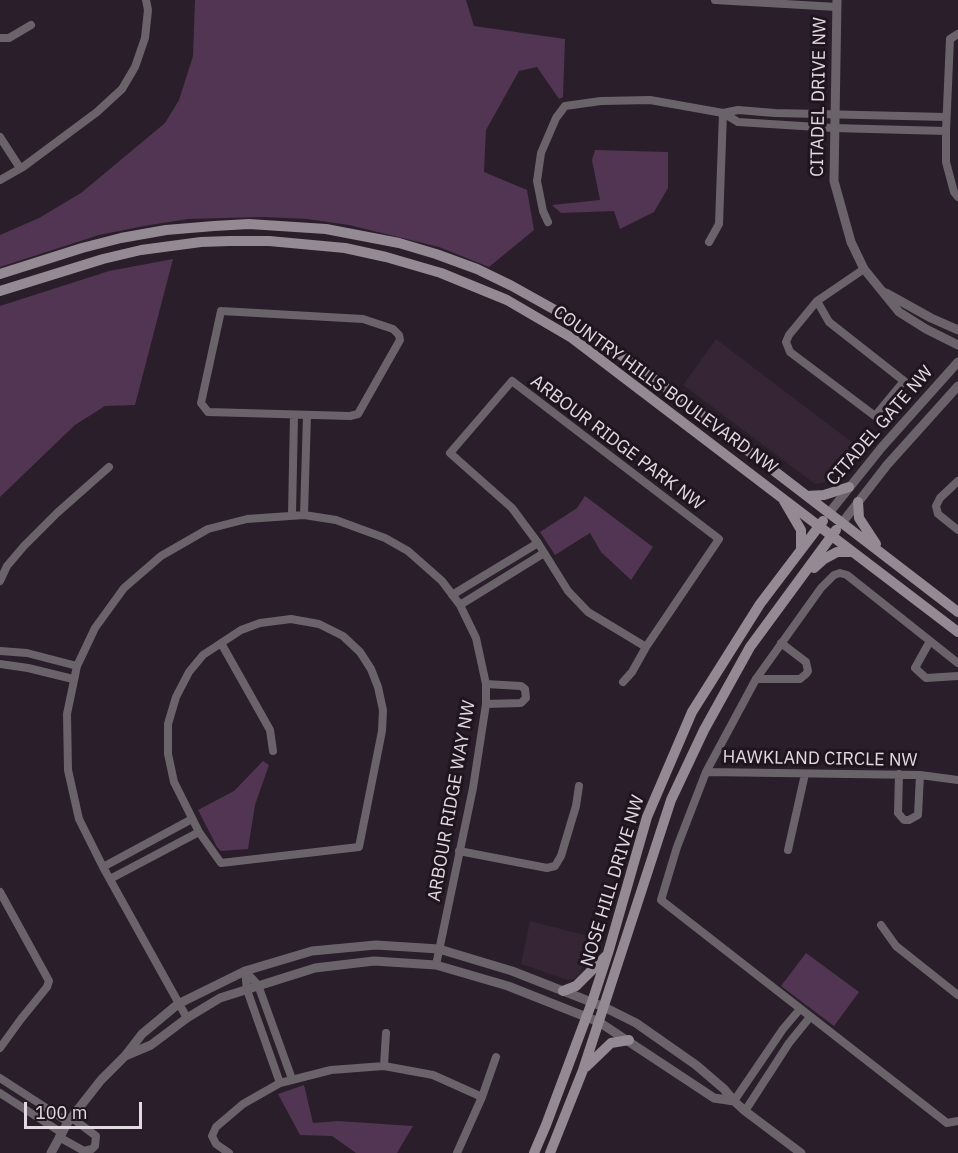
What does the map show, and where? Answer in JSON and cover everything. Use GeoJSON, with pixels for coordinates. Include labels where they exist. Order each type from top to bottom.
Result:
{"type":"FeatureCollection","features":[{"type":"Feature","properties":{"kind":"main road","name":"COUNTRY HILLS BOULEVARD NW"},"geometry":{"type":"LineString","coordinates":[[0,274],[121,238],[166,230],[249,224],[326,229],[399,243],[477,269],[512,285],[573,320],[674,394],[958,612]]}},
{"type":"Feature","properties":{"kind":"main road","name":"COUNTRY HILLS BOULEVARD NW"},"geometry":{"type":"LineString","coordinates":[[0,291],[103,259],[141,250],[201,242],[269,241],[345,248],[386,257],[462,280],[507,300],[545,321],[603,360],[958,632]]}},
{"type":"Feature","properties":{"kind":"main road"},"geometry":{"type":"LineString","coordinates":[[807,496],[824,495],[849,487]]}},
{"type":"Feature","properties":{"kind":"main road"},"geometry":{"type":"LineString","coordinates":[[782,498],[801,530],[801,549]]}},
{"type":"Feature","properties":{"kind":"main road"},"geometry":{"type":"LineString","coordinates":[[858,502],[859,518],[877,548]]}},
{"type":"Feature","properties":{"kind":"main road","name":"NOSE HILL DRIVE NW"},"geometry":{"type":"LineString","coordinates":[[534,1153],[592,1002],[647,817],[692,712],[760,604],[829,513]]}},
{"type":"Feature","properties":{"kind":"main road","name":"NOSE HILL DRIVE NW"},"geometry":{"type":"LineString","coordinates":[[550,1153],[584,1070],[671,800],[704,730],[750,647],[842,523]]}},
{"type":"Feature","properties":{"kind":"main road"},"geometry":{"type":"LineString","coordinates":[[801,576],[812,571],[830,555],[837,552],[853,552]]}},
{"type":"Feature","properties":{"kind":"main road"},"geometry":{"type":"LineString","coordinates":[[562,991],[576,986],[608,953]]}},
{"type":"Feature","properties":{"kind":"main road"},"geometry":{"type":"LineString","coordinates":[[584,1070],[611,1043],[629,1040]]}},
{"type":"Feature","properties":{"kind":"street"},"geometry":{"type":"LineString","coordinates":[[0,180],[98,112],[122,89],[135,67],[145,38],[147,0]]}},
{"type":"Feature","properties":{"kind":"street"},"geometry":{"type":"LineString","coordinates":[[715,0],[837,4]]}},
{"type":"Feature","properties":{"kind":"street","name":"CITADEL DRIVE NW"},"geometry":{"type":"LineString","coordinates":[[837,4],[833,114],[834,182],[851,242],[864,269],[899,312],[958,345]]}},
{"type":"Feature","properties":{"kind":"street"},"geometry":{"type":"LineString","coordinates":[[0,38],[9,38],[31,25]]}},
{"type":"Feature","properties":{"kind":"street"},"geometry":{"type":"LineString","coordinates":[[958,34],[950,39],[946,117],[946,162],[954,192],[958,197]]}},
{"type":"Feature","properties":{"kind":"street"},"geometry":{"type":"LineString","coordinates":[[548,222],[543,211],[537,182],[541,153],[556,118],[565,106],[600,101],[650,100],[723,113],[738,122],[833,128],[946,131]]}},
{"type":"Feature","properties":{"kind":"street"},"geometry":{"type":"LineString","coordinates":[[723,113],[738,110],[946,117]]}},
{"type":"Feature","properties":{"kind":"street"},"geometry":{"type":"LineString","coordinates":[[709,242],[719,224],[723,113]]}},
{"type":"Feature","properties":{"kind":"street"},"geometry":{"type":"LineString","coordinates":[[0,137],[20,168]]}},
{"type":"Feature","properties":{"kind":"street"},"geometry":{"type":"LineString","coordinates":[[817,301],[829,322],[904,381],[875,416],[790,352],[786,342],[789,335],[817,301],[864,269]]}},
{"type":"Feature","properties":{"kind":"street","name":"CITADEL DRIVE NW"},"geometry":{"type":"LineString","coordinates":[[881,290],[958,330]]}},
{"type":"Feature","properties":{"kind":"street"},"geometry":{"type":"LineString","coordinates":[[221,311],[363,319],[397,332],[400,340],[398,345],[358,414],[350,416],[294,415],[204,409],[201,403],[221,311]]}},
{"type":"Feature","properties":{"kind":"street","name":"CITADEL GATE NW"},"geometry":{"type":"LineString","coordinates":[[829,513],[958,362]]}},
{"type":"Feature","properties":{"kind":"street","name":"ARBOUR RIDGE PARK NW"},"geometry":{"type":"LineString","coordinates":[[623,682],[632,672],[646,647],[719,539],[512,381],[450,453],[512,508],[538,543],[568,591],[588,612],[646,647]]}},
{"type":"Feature","properties":{"kind":"street","name":"CITADEL GATE NW"},"geometry":{"type":"LineString","coordinates":[[842,523],[887,465],[958,386]]}},
{"type":"Feature","properties":{"kind":"street"},"geometry":{"type":"LineString","coordinates":[[292,514],[294,415]]}},
{"type":"Feature","properties":{"kind":"street"},"geometry":{"type":"LineString","coordinates":[[304,515],[308,416]]}},
{"type":"Feature","properties":{"kind":"street"},"geometry":{"type":"LineString","coordinates":[[0,581],[4,565],[57,513],[109,467]]}},
{"type":"Feature","properties":{"kind":"street"},"geometry":{"type":"LineString","coordinates":[[958,481],[940,498],[936,506],[938,514],[958,530]]}},
{"type":"Feature","properties":{"kind":"street","name":"ARBOUR RIDGE WAY NW"},"geometry":{"type":"LineString","coordinates":[[187,1018],[103,867],[79,819],[68,770],[67,714],[77,666],[95,628],[124,588],[161,556],[207,529],[247,519],[292,514],[336,520],[385,538],[408,550],[442,581],[460,605],[476,639],[486,684],[486,704],[472,788],[436,965]]}},
{"type":"Feature","properties":{"kind":"street"},"geometry":{"type":"LineString","coordinates":[[452,595],[538,543]]}},
{"type":"Feature","properties":{"kind":"street"},"geometry":{"type":"LineString","coordinates":[[460,605],[544,553]]}},
{"type":"Feature","properties":{"kind":"street"},"geometry":{"type":"LineString","coordinates":[[706,772],[756,679],[821,588],[840,573],[847,575],[958,663]]}},
{"type":"Feature","properties":{"kind":"street"},"geometry":{"type":"LineString","coordinates":[[291,619],[319,624],[343,636],[360,652],[371,669],[383,710],[382,731],[358,847],[221,862],[192,819],[174,782],[168,754],[168,724],[176,697],[189,672],[203,655],[240,630],[260,623],[291,619]]}},
{"type":"Feature","properties":{"kind":"street"},"geometry":{"type":"LineString","coordinates":[[930,641],[915,668],[926,678],[958,676]]}},
{"type":"Feature","properties":{"kind":"street"},"geometry":{"type":"LineString","coordinates":[[220,643],[270,730],[273,751]]}},
{"type":"Feature","properties":{"kind":"street"},"geometry":{"type":"LineString","coordinates":[[756,679],[800,679],[806,674],[808,671],[806,662],[781,643]]}},
{"type":"Feature","properties":{"kind":"street"},"geometry":{"type":"LineString","coordinates":[[0,651],[27,653],[77,666]]}},
{"type":"Feature","properties":{"kind":"street"},"geometry":{"type":"LineString","coordinates":[[0,664],[73,679]]}},
{"type":"Feature","properties":{"kind":"street"},"geometry":{"type":"LineString","coordinates":[[486,684],[521,686],[525,689],[526,698],[521,703],[486,704]]}},
{"type":"Feature","properties":{"kind":"street","name":"HAWKLAND CIRCLE NW"},"geometry":{"type":"LineString","coordinates":[[958,780],[899,774],[706,772],[677,848],[661,900],[947,1123],[958,1121]]}},
{"type":"Feature","properties":{"kind":"street"},"geometry":{"type":"LineString","coordinates":[[788,850],[805,774]]}},
{"type":"Feature","properties":{"kind":"street"},"geometry":{"type":"LineString","coordinates":[[899,774],[898,813],[904,820],[918,815],[920,775]]}},
{"type":"Feature","properties":{"kind":"street"},"geometry":{"type":"LineString","coordinates":[[459,851],[547,868],[555,866],[564,846],[576,806],[579,786]]}},
{"type":"Feature","properties":{"kind":"street"},"geometry":{"type":"LineString","coordinates":[[103,867],[192,819]]}},
{"type":"Feature","properties":{"kind":"street"},"geometry":{"type":"LineString","coordinates":[[110,879],[199,832]]}},
{"type":"Feature","properties":{"kind":"street"},"geometry":{"type":"LineString","coordinates":[[0,892],[48,981],[47,987],[0,1048]]}},
{"type":"Feature","properties":{"kind":"street"},"geometry":{"type":"LineString","coordinates":[[881,925],[896,946],[958,995]]}},
{"type":"Feature","properties":{"kind":"street"},"geometry":{"type":"LineString","coordinates":[[51,1153],[70,1120],[107,1073],[142,1034],[178,1004],[245,971],[312,951],[376,945],[439,949],[512,971],[604,1007],[636,1023],[696,1065],[745,1111],[801,1153]]}},
{"type":"Feature","properties":{"kind":"street"},"geometry":{"type":"LineString","coordinates":[[124,1056],[152,1045],[187,1018],[220,998],[315,968],[374,961],[436,965],[508,986],[599,1022],[714,1098],[734,1101]]}},
{"type":"Feature","properties":{"kind":"street"},"geometry":{"type":"LineString","coordinates":[[245,971],[258,985],[292,1079]]}},
{"type":"Feature","properties":{"kind":"street"},"geometry":{"type":"LineString","coordinates":[[245,971],[246,990],[280,1083]]}},
{"type":"Feature","properties":{"kind":"street"},"geometry":{"type":"LineString","coordinates":[[508,986],[512,971]]}},
{"type":"Feature","properties":{"kind":"street"},"geometry":{"type":"LineString","coordinates":[[734,1101],[783,1029],[800,1009]]}},
{"type":"Feature","properties":{"kind":"street"},"geometry":{"type":"LineString","coordinates":[[745,1111],[789,1043],[810,1017]]}},
{"type":"Feature","properties":{"kind":"street"},"geometry":{"type":"LineString","coordinates":[[384,1066],[386,1033]]}},
{"type":"Feature","properties":{"kind":"street"},"geometry":{"type":"LineString","coordinates":[[456,1153],[482,1097],[496,1057]]}},
{"type":"Feature","properties":{"kind":"street"},"geometry":{"type":"LineString","coordinates":[[229,1153],[216,1144],[212,1136],[216,1127],[243,1104],[280,1083],[331,1070],[384,1066],[433,1075],[482,1097]]}},
{"type":"Feature","properties":{"kind":"street"},"geometry":{"type":"LineString","coordinates":[[0,1078],[96,1136],[95,1146],[84,1151],[0,1093]]}},
{"type":"Feature","properties":{"kind":"shaded area"},"geometry":{"type":"Polygon","coordinates":[[[195,0],[466,0],[474,26],[565,39],[563,97],[559,99],[537,67],[519,71],[486,130],[484,172],[527,190],[534,230],[489,267],[439,247],[349,225],[307,219],[263,217],[188,219],[99,235],[0,267],[0,235],[39,218],[81,193],[165,123],[179,100],[193,56],[195,0]]]}},
{"type":"Feature","properties":{"kind":"shaded area"},"geometry":{"type":"Polygon","coordinates":[[[595,150],[668,152],[668,188],[654,212],[620,229],[614,211],[561,213],[552,205],[600,200],[592,160],[595,150]]]}},
{"type":"Feature","properties":{"kind":"shaded area"},"geometry":{"type":"Polygon","coordinates":[[[173,259],[135,405],[105,406],[75,425],[0,497],[0,306],[109,271],[173,259]]]}},
{"type":"Feature","properties":{"kind":"shaded area"},"geometry":{"type":"Polygon","coordinates":[[[716,339],[857,446],[828,482],[815,484],[683,385],[716,339]]]}},
{"type":"Feature","properties":{"kind":"shaded area"},"geometry":{"type":"Polygon","coordinates":[[[585,496],[653,547],[631,580],[601,552],[590,533],[555,555],[540,532],[577,508],[585,496]]]}},
{"type":"Feature","properties":{"kind":"shaded area"},"geometry":{"type":"Polygon","coordinates":[[[263,761],[269,765],[255,805],[248,849],[221,851],[198,810],[234,791],[263,761]]]}},
{"type":"Feature","properties":{"kind":"shaded area"},"geometry":{"type":"Polygon","coordinates":[[[530,921],[593,937],[580,973],[574,979],[567,980],[521,964],[530,921]]]}},
{"type":"Feature","properties":{"kind":"shaded area"},"geometry":{"type":"Polygon","coordinates":[[[806,953],[859,992],[834,1026],[781,986],[806,953]]]}},
{"type":"Feature","properties":{"kind":"shaded area"},"geometry":{"type":"Polygon","coordinates":[[[304,1085],[313,1123],[338,1121],[413,1126],[397,1153],[356,1153],[332,1136],[300,1135],[278,1094],[304,1085]]]}}]}
